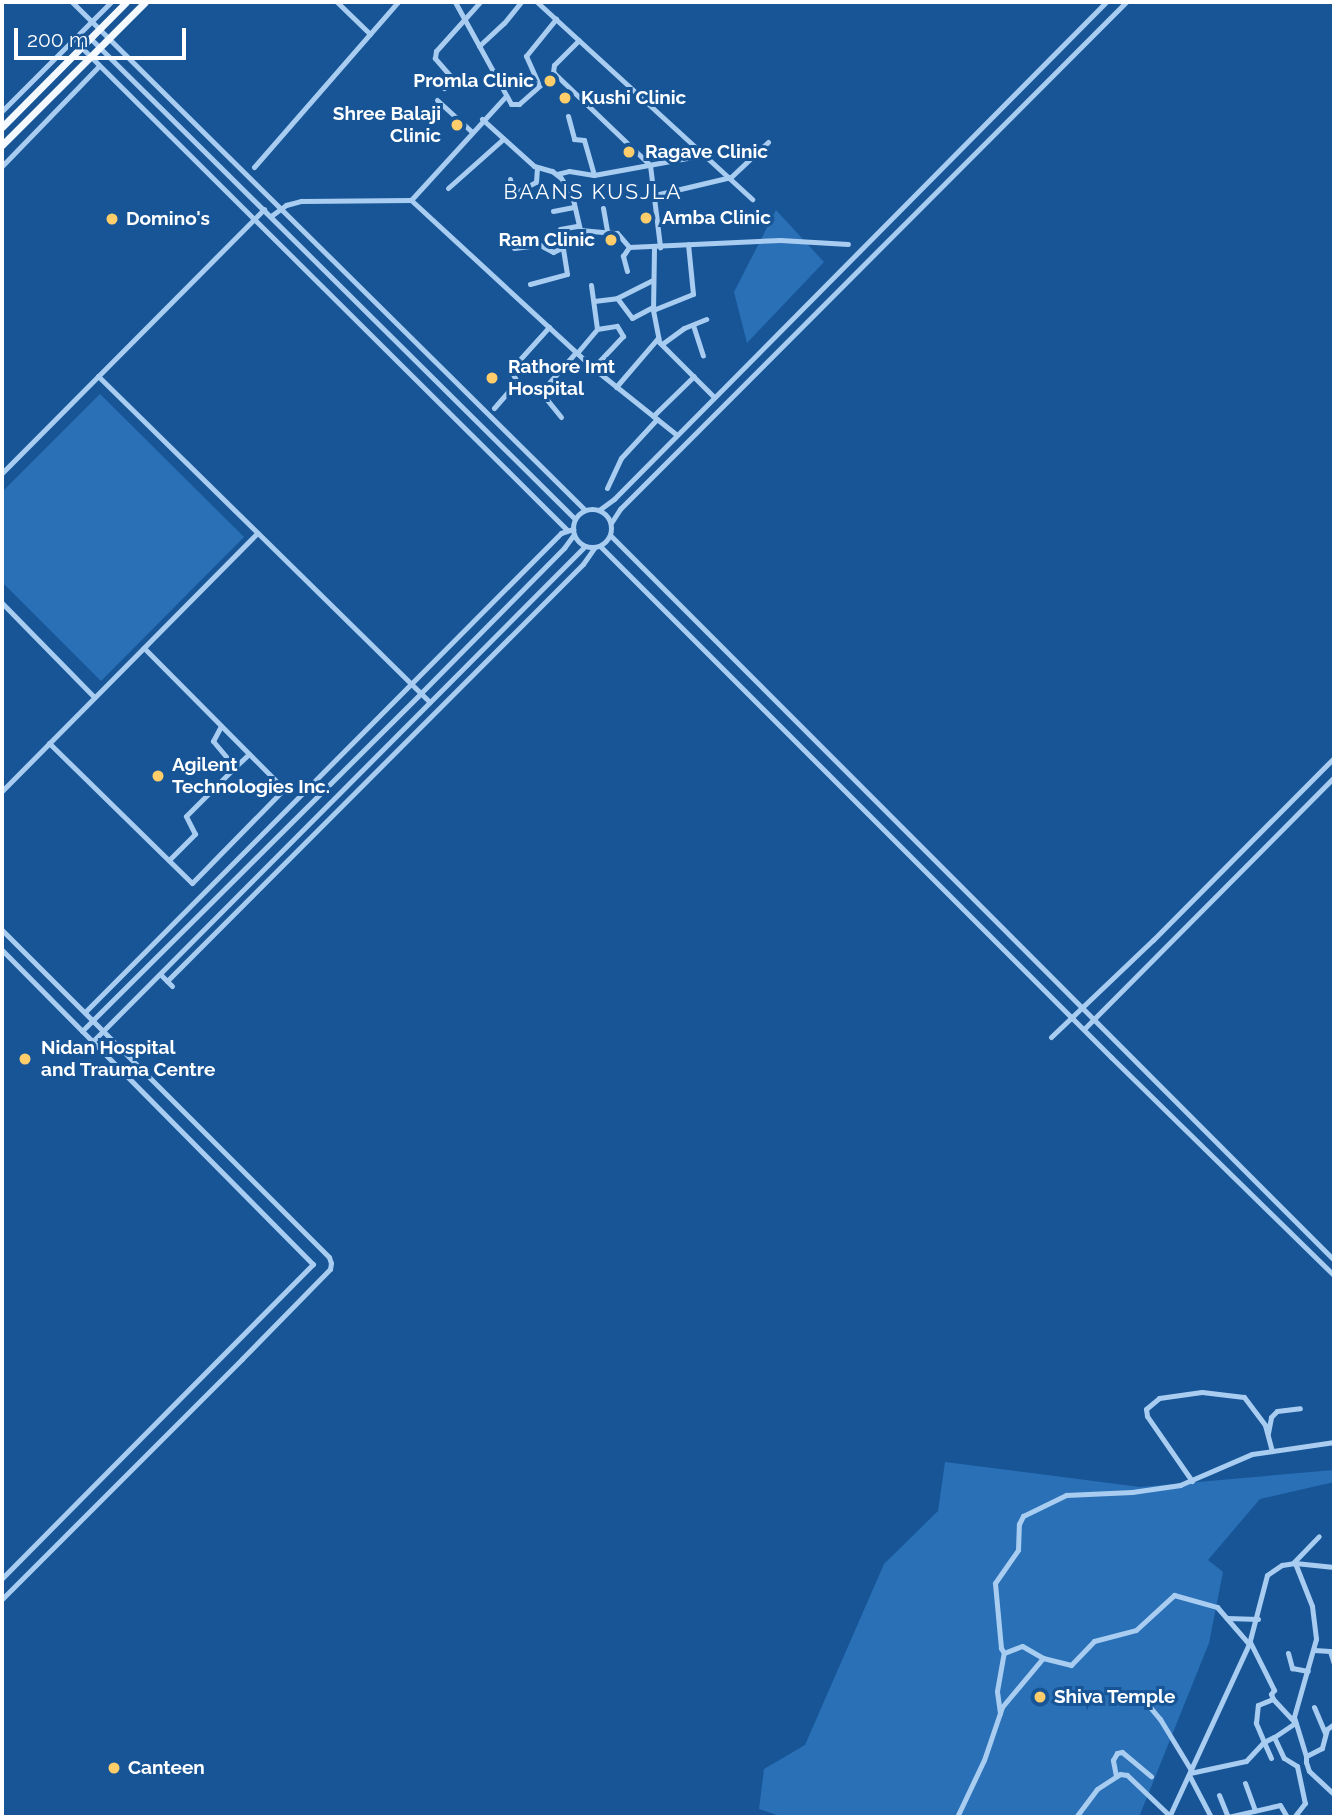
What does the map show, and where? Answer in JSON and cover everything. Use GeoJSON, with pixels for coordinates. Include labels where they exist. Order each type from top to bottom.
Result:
{"type":"FeatureCollection","features":[{"type":"Feature","properties":{"kind":"main road"},"geometry":{"type":"LineString","coordinates":[[2,127],[126,2]]}},
{"type":"Feature","properties":{"kind":"main road"},"geometry":{"type":"LineString","coordinates":[[2,145],[145,2]]}},
{"type":"Feature","properties":{"kind":"street"},"geometry":{"type":"LineString","coordinates":[[72,2],[585,510]]}},
{"type":"Feature","properties":{"kind":"street"},"geometry":{"type":"LineString","coordinates":[[2,111],[111,2]]}},
{"type":"Feature","properties":{"kind":"street"},"geometry":{"type":"LineString","coordinates":[[337,2],[370,34]]}},
{"type":"Feature","properties":{"kind":"street"},"geometry":{"type":"LineString","coordinates":[[254,167],[398,2]]}},
{"type":"Feature","properties":{"kind":"street"},"geometry":{"type":"LineString","coordinates":[[455,2],[506,96],[516,106],[553,72],[554,65],[579,40]]}},
{"type":"Feature","properties":{"kind":"street"},"geometry":{"type":"LineString","coordinates":[[444,88],[453,79],[435,58],[436,51],[463,17],[480,2]]}},
{"type":"Feature","properties":{"kind":"street"},"geometry":{"type":"LineString","coordinates":[[479,46],[504,23],[521,2]]}},
{"type":"Feature","properties":{"kind":"street"},"geometry":{"type":"LineString","coordinates":[[537,2],[752,199]]}},
{"type":"Feature","properties":{"kind":"street"},"geometry":{"type":"LineString","coordinates":[[82,1031],[564,548],[575,519],[585,510],[599,510],[614,499],[713,396],[1106,2]]}},
{"type":"Feature","properties":{"kind":"street"},"geometry":{"type":"LineString","coordinates":[[160,974],[170,984],[212,937],[610,535],[611,523],[620,509],[1126,2]]}},
{"type":"Feature","properties":{"kind":"street"},"geometry":{"type":"LineString","coordinates":[[538,85],[526,56],[556,19]]}},
{"type":"Feature","properties":{"kind":"street"},"geometry":{"type":"LineString","coordinates":[[90,38],[575,519]]}},
{"type":"Feature","properties":{"kind":"street"},"geometry":{"type":"LineString","coordinates":[[81,47],[585,546],[597,547],[1334,1275]]}},
{"type":"Feature","properties":{"kind":"street"},"geometry":{"type":"LineString","coordinates":[[2,166],[99,66]]}},
{"type":"Feature","properties":{"kind":"street"},"geometry":{"type":"LineString","coordinates":[[553,72],[650,165],[655,195],[657,247],[653,308],[658,338],[713,396]]}},
{"type":"Feature","properties":{"kind":"street"},"geometry":{"type":"LineString","coordinates":[[411,200],[471,131],[506,96]]}},
{"type":"Feature","properties":{"kind":"street"},"geometry":{"type":"LineString","coordinates":[[437,100],[471,131]]}},
{"type":"Feature","properties":{"kind":"street"},"geometry":{"type":"LineString","coordinates":[[568,116],[574,139],[584,140],[594,175]]}},
{"type":"Feature","properties":{"kind":"street"},"geometry":{"type":"LineString","coordinates":[[482,119],[537,168],[557,174],[569,171],[594,175],[692,157]]}},
{"type":"Feature","properties":{"kind":"street"},"geometry":{"type":"LineString","coordinates":[[447,188],[503,139]]}},
{"type":"Feature","properties":{"kind":"street"},"geometry":{"type":"LineString","coordinates":[[655,195],[731,177],[768,142]]}},
{"type":"Feature","properties":{"kind":"street"},"geometry":{"type":"LineString","coordinates":[[510,179],[513,191],[517,192],[536,181],[537,168]]}},
{"type":"Feature","properties":{"kind":"street"},"geometry":{"type":"LineString","coordinates":[[514,247],[540,245],[551,252],[574,242],[580,229],[572,195],[557,174]]}},
{"type":"Feature","properties":{"kind":"street"},"geometry":{"type":"LineString","coordinates":[[271,216],[280,209],[301,201],[411,200],[593,368],[677,435]]}},
{"type":"Feature","properties":{"kind":"street"},"geometry":{"type":"LineString","coordinates":[[553,211],[574,207]]}},
{"type":"Feature","properties":{"kind":"street"},"geometry":{"type":"LineString","coordinates":[[603,208],[607,231]]}},
{"type":"Feature","properties":{"kind":"street"},"geometry":{"type":"LineString","coordinates":[[2,473],[264,209]]}},
{"type":"Feature","properties":{"kind":"street"},"geometry":{"type":"LineString","coordinates":[[560,229],[607,231],[618,234],[629,247],[780,240],[848,244]]}},
{"type":"Feature","properties":{"kind":"street"},"geometry":{"type":"LineString","coordinates":[[617,298],[632,318],[689,296],[695,290],[688,244]]}},
{"type":"Feature","properties":{"kind":"street"},"geometry":{"type":"LineString","coordinates":[[627,271],[623,256],[629,247]]}},
{"type":"Feature","properties":{"kind":"street"},"geometry":{"type":"LineString","coordinates":[[530,284],[567,274],[563,248]]}},
{"type":"Feature","properties":{"kind":"street"},"geometry":{"type":"LineString","coordinates":[[594,301],[617,298],[653,280]]}},
{"type":"Feature","properties":{"kind":"street"},"geometry":{"type":"LineString","coordinates":[[591,285],[597,329]]}},
{"type":"Feature","properties":{"kind":"street"},"geometry":{"type":"LineString","coordinates":[[662,344],[706,319]]}},
{"type":"Feature","properties":{"kind":"street"},"geometry":{"type":"LineString","coordinates":[[561,417],[541,392],[597,329],[616,325],[623,336],[593,368]]}},
{"type":"Feature","properties":{"kind":"street"},"geometry":{"type":"LineString","coordinates":[[693,325],[704,355]]}},
{"type":"Feature","properties":{"kind":"street"},"geometry":{"type":"LineString","coordinates":[[494,408],[517,382],[513,368],[549,327]]}},
{"type":"Feature","properties":{"kind":"street"},"geometry":{"type":"LineString","coordinates":[[616,387],[658,338]]}},
{"type":"Feature","properties":{"kind":"street"},"geometry":{"type":"LineString","coordinates":[[738,371],[748,381]]}},
{"type":"Feature","properties":{"kind":"street"},"geometry":{"type":"LineString","coordinates":[[99,376],[430,702]]}},
{"type":"Feature","properties":{"kind":"street"},"geometry":{"type":"LineString","coordinates":[[607,488],[621,458],[694,376]]}},
{"type":"Feature","properties":{"kind":"street"},"geometry":{"type":"LineString","coordinates":[[599,510],[611,523]]}},
{"type":"Feature","properties":{"kind":"street"},"geometry":{"type":"LineString","coordinates":[[85,1012],[411,684],[571,530]]}},
{"type":"Feature","properties":{"kind":"street"},"geometry":{"type":"LineString","coordinates":[[2,791],[257,533]]}},
{"type":"Feature","properties":{"kind":"street"},"geometry":{"type":"LineString","coordinates":[[610,535],[1334,1260]]}},
{"type":"Feature","properties":{"kind":"street"},"geometry":{"type":"LineString","coordinates":[[93,1041],[585,546]]}},
{"type":"Feature","properties":{"kind":"street"},"geometry":{"type":"LineString","coordinates":[[2,603],[94,697]]}},
{"type":"Feature","properties":{"kind":"street"},"geometry":{"type":"LineString","coordinates":[[49,743],[192,883],[285,789],[144,648]]}},
{"type":"Feature","properties":{"kind":"street"},"geometry":{"type":"LineString","coordinates":[[221,726],[213,741],[235,767]]}},
{"type":"Feature","properties":{"kind":"street"},"geometry":{"type":"LineString","coordinates":[[169,860],[195,834],[186,816],[249,754]]}},
{"type":"Feature","properties":{"kind":"street"},"geometry":{"type":"LineString","coordinates":[[1051,1037],[1153,940],[1334,758]]}},
{"type":"Feature","properties":{"kind":"street"},"geometry":{"type":"LineString","coordinates":[[1084,1030],[1334,777]]}},
{"type":"Feature","properties":{"kind":"street"},"geometry":{"type":"LineString","coordinates":[[204,929],[212,937]]}},
{"type":"Feature","properties":{"kind":"street"},"geometry":{"type":"LineString","coordinates":[[2,930],[329,1257],[330,1269],[2,1599]]}},
{"type":"Feature","properties":{"kind":"street"},"geometry":{"type":"LineString","coordinates":[[1153,940],[1163,950]]}},
{"type":"Feature","properties":{"kind":"street"},"geometry":{"type":"LineString","coordinates":[[2,950],[313,1264],[330,1269]]}},
{"type":"Feature","properties":{"kind":"street"},"geometry":{"type":"LineString","coordinates":[[2,1578],[313,1264]]}},
{"type":"Feature","properties":{"kind":"street"},"geometry":{"type":"LineString","coordinates":[[1192,1481],[1147,1416],[1146,1409],[1158,1398],[1202,1392],[1240,1396],[1249,1402],[1268,1437],[1272,1451]]}},
{"type":"Feature","properties":{"kind":"street"},"geometry":{"type":"LineString","coordinates":[[1268,1437],[1273,1415],[1277,1411],[1300,1408]]}},
{"type":"Feature","properties":{"kind":"street"},"geometry":{"type":"LineString","coordinates":[[1000,1713],[997,1691],[1004,1653],[1001,1648],[999,1610],[994,1588],[1018,1550],[1019,1524],[1023,1516],[1066,1495],[1132,1492],[1192,1481],[1252,1454],[1334,1442]]}},
{"type":"Feature","properties":{"kind":"street"},"geometry":{"type":"LineString","coordinates":[[1294,1563],[1319,1536]]}},
{"type":"Feature","properties":{"kind":"street"},"geometry":{"type":"LineString","coordinates":[[1294,1563],[1313,1610],[1314,1650],[1295,1714],[1295,1723],[1309,1771],[1323,1785],[1333,1789]]}},
{"type":"Feature","properties":{"kind":"street"},"geometry":{"type":"LineString","coordinates":[[1076,1817],[1097,1789],[1116,1776],[1126,1775],[1170,1817],[1250,1643],[1267,1575],[1282,1565],[1294,1563],[1334,1567]]}},
{"type":"Feature","properties":{"kind":"street"},"geometry":{"type":"LineString","coordinates":[[1004,1653],[1020,1646],[1043,1658],[1071,1665],[1094,1641],[1136,1630],[1174,1595],[1217,1607],[1250,1643],[1274,1690],[1271,1694],[1273,1699],[1295,1723]]}},
{"type":"Feature","properties":{"kind":"street"},"geometry":{"type":"LineString","coordinates":[[1227,1618],[1258,1619]]}},
{"type":"Feature","properties":{"kind":"street"},"geometry":{"type":"LineString","coordinates":[[1314,1650],[1332,1650],[1334,1664]]}},
{"type":"Feature","properties":{"kind":"street"},"geometry":{"type":"LineString","coordinates":[[1288,1654],[1292,1668],[1308,1671]]}},
{"type":"Feature","properties":{"kind":"street"},"geometry":{"type":"LineString","coordinates":[[957,1817],[984,1760],[1000,1713],[1043,1658]]}},
{"type":"Feature","properties":{"kind":"street"},"geometry":{"type":"LineString","coordinates":[[1139,1694],[1157,1714],[1211,1817]]}},
{"type":"Feature","properties":{"kind":"street"},"geometry":{"type":"LineString","coordinates":[[1271,1758],[1256,1723],[1257,1707],[1273,1699]]}},
{"type":"Feature","properties":{"kind":"street"},"geometry":{"type":"LineString","coordinates":[[1314,1707],[1325,1733]]}},
{"type":"Feature","properties":{"kind":"street"},"geometry":{"type":"LineString","coordinates":[[1190,1773],[1246,1761],[1264,1742],[1295,1723]]}},
{"type":"Feature","properties":{"kind":"street"},"geometry":{"type":"LineString","coordinates":[[1297,1766],[1322,1748],[1325,1733],[1334,1724]]}},
{"type":"Feature","properties":{"kind":"street"},"geometry":{"type":"LineString","coordinates":[[1275,1737],[1284,1758],[1297,1766],[1305,1803],[1294,1817]]}},
{"type":"Feature","properties":{"kind":"street"},"geometry":{"type":"LineString","coordinates":[[1116,1776],[1113,1760],[1117,1753],[1122,1752],[1134,1758],[1152,1776]]}},
{"type":"Feature","properties":{"kind":"street"},"geometry":{"type":"LineString","coordinates":[[1299,1776],[1309,1771]]}},
{"type":"Feature","properties":{"kind":"street"},"geometry":{"type":"LineString","coordinates":[[1245,1783],[1255,1810]]}},
{"type":"Feature","properties":{"kind":"street"},"geometry":{"type":"LineString","coordinates":[[1219,1795],[1228,1817],[1280,1805],[1287,1817]]}},
{"type":"Feature","properties":{"kind":"shaded area"},"geometry":{"type":"Polygon","coordinates":[[[776,210],[824,262],[747,343],[734,292],[776,210]]]}},
{"type":"Feature","properties":{"kind":"shaded area"},"geometry":{"type":"Polygon","coordinates":[[[100,394],[244,537],[101,681],[2,582],[2,492],[100,394]]]}},
{"type":"Feature","properties":{"kind":"shaded area"},"geometry":{"type":"Polygon","coordinates":[[[945,1462],[1140,1487],[1334,1470],[1334,1482],[1260,1499],[1208,1560],[1223,1572],[1209,1643],[1139,1817],[783,1817],[759,1809],[764,1769],[805,1745],[884,1564],[938,1511],[945,1462]]]}},
{"type":"Feature","properties":{"kind":"place","name":"Promla Clinic"},"geometry":{"type":"Point","coordinates":[550,81]}},
{"type":"Feature","properties":{"kind":"place","name":"Kushi Clinic"},"geometry":{"type":"Point","coordinates":[565,98]}},
{"type":"Feature","properties":{"kind":"place","name":"Shree Balaji Clinic"},"geometry":{"type":"Point","coordinates":[457,125]}},
{"type":"Feature","properties":{"kind":"place","name":"Ragave Clinic"},"geometry":{"type":"Point","coordinates":[629,152]}},
{"type":"Feature","properties":{"kind":"place","name":"Amba Clinic"},"geometry":{"type":"Point","coordinates":[646,218]}},
{"type":"Feature","properties":{"kind":"place","name":"Domino's"},"geometry":{"type":"Point","coordinates":[112,219]}},
{"type":"Feature","properties":{"kind":"place","name":"Ram Clinic"},"geometry":{"type":"Point","coordinates":[611,240]}},
{"type":"Feature","properties":{"kind":"place","name":"Rathore Imt Hospital"},"geometry":{"type":"Point","coordinates":[492,378]}},
{"type":"Feature","properties":{"kind":"place","name":"Agilent Technologies Inc."},"geometry":{"type":"Point","coordinates":[158,776]}},
{"type":"Feature","properties":{"kind":"place","name":"Nidan Hospital and Trauma Centre"},"geometry":{"type":"Point","coordinates":[25,1059]}},
{"type":"Feature","properties":{"kind":"place","name":"Shiva Temple"},"geometry":{"type":"Point","coordinates":[1040,1697]}},
{"type":"Feature","properties":{"kind":"place","name":"Canteen"},"geometry":{"type":"Point","coordinates":[114,1768]}},
{"type":"Feature","properties":{"kind":"district","name":"BAANS KUSJLA"},"geometry":{"type":"Point","coordinates":[593,192]}}]}
